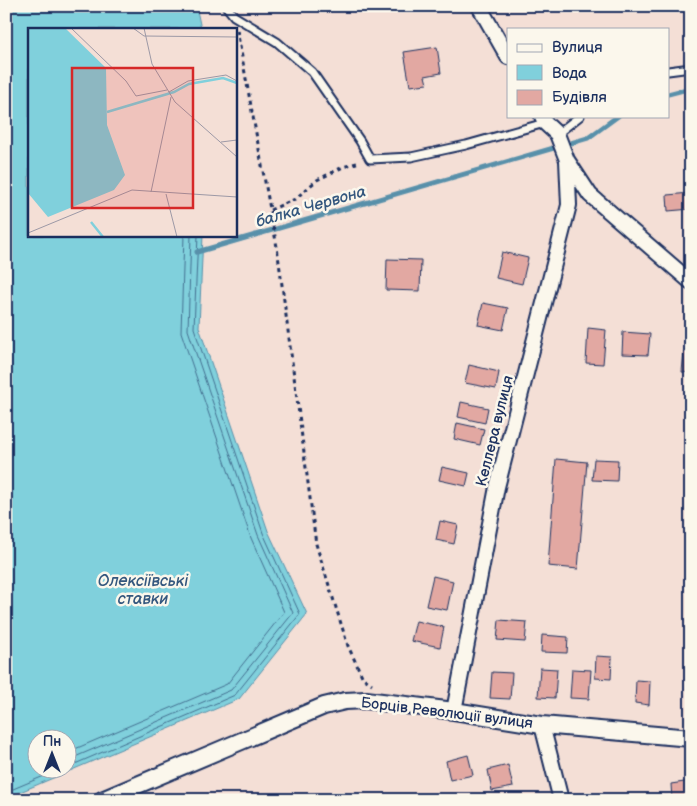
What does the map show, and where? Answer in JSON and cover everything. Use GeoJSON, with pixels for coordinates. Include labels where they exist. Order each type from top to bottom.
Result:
{"type":"FeatureCollection","features":[{"type":"Feature","properties":{"kind":"street"},"geometry":{"type":"LineString","coordinates":[[479,6],[507,55]]}},
{"type":"Feature","properties":{"kind":"street"},"geometry":{"type":"LineString","coordinates":[[543,119],[557,134],[567,160],[590,195],[691,282]]}},
{"type":"Feature","properties":{"kind":"street","name":"Келлера вулиця"},"geometry":{"type":"LineString","coordinates":[[454,711],[497,487],[569,205],[567,160]]}},
{"type":"Feature","properties":{"kind":"street","name":"Борців Революції вулиця"},"geometry":{"type":"LineString","coordinates":[[102,800],[324,706],[345,701],[366,700],[454,711],[542,726],[691,738]]}},
{"type":"Feature","properties":{"kind":"street"},"geometry":{"type":"LineString","coordinates":[[542,726],[561,800]]}},
{"type":"Feature","properties":{"kind":"lane"},"geometry":{"type":"LineString","coordinates":[[226,6],[234,16],[277,42],[312,72],[360,141],[370,159],[411,157],[466,145],[543,119]]}},
{"type":"Feature","properties":{"kind":"lane"},"geometry":{"type":"LineString","coordinates":[[670,71],[691,68]]}},
{"type":"Feature","properties":{"kind":"lane"},"geometry":{"type":"LineString","coordinates":[[557,134],[577,118]]}},
{"type":"Feature","properties":{"kind":"path"},"geometry":{"type":"LineString","coordinates":[[234,16],[277,247],[316,544],[348,646],[363,678],[374,685]]}},
{"type":"Feature","properties":{"kind":"path"},"geometry":{"type":"LineString","coordinates":[[270,212],[295,200],[318,180],[342,166],[370,159]]}},
{"type":"Feature","properties":{"kind":"water","name":"Олексіївські ставки"},"geometry":{"type":"Polygon","coordinates":[[[6,6],[196,6],[201,28],[28,28],[28,236],[203,236],[199,327],[268,531],[307,614],[239,699],[78,767],[78,728],[28,728],[28,778],[53,778],[6,798],[6,6]]]}},
{"type":"Feature","properties":{"kind":"building"},"geometry":{"type":"Polygon","coordinates":[[[437,47],[441,73],[425,76],[427,84],[410,86],[404,52],[437,47]]]}},
{"type":"Feature","properties":{"kind":"building"},"geometry":{"type":"Polygon","coordinates":[[[691,193],[691,209],[668,211],[667,195],[691,193]]]}},
{"type":"Feature","properties":{"kind":"building"},"geometry":{"type":"Polygon","coordinates":[[[502,252],[528,258],[522,284],[496,278],[502,252]]]}},
{"type":"Feature","properties":{"kind":"building"},"geometry":{"type":"Polygon","coordinates":[[[387,259],[421,260],[420,291],[386,290],[387,259]]]}},
{"type":"Feature","properties":{"kind":"building"},"geometry":{"type":"Polygon","coordinates":[[[483,303],[508,308],[503,330],[478,325],[483,303]]]}},
{"type":"Feature","properties":{"kind":"building"},"geometry":{"type":"Polygon","coordinates":[[[588,328],[606,330],[603,364],[586,363],[588,328]]]}},
{"type":"Feature","properties":{"kind":"building"},"geometry":{"type":"Polygon","coordinates":[[[623,332],[650,334],[648,355],[622,354],[623,332]]]}},
{"type":"Feature","properties":{"kind":"building"},"geometry":{"type":"Polygon","coordinates":[[[684,351],[691,352],[691,373],[682,372],[684,351]]]}},
{"type":"Feature","properties":{"kind":"building"},"geometry":{"type":"Polygon","coordinates":[[[469,365],[499,372],[496,389],[465,383],[469,365]]]}},
{"type":"Feature","properties":{"kind":"building"},"geometry":{"type":"Polygon","coordinates":[[[461,402],[488,408],[485,423],[458,417],[461,402]]]}},
{"type":"Feature","properties":{"kind":"building"},"geometry":{"type":"Polygon","coordinates":[[[457,423],[484,429],[480,445],[454,439],[457,423]]]}},
{"type":"Feature","properties":{"kind":"building"},"geometry":{"type":"Polygon","coordinates":[[[556,459],[587,462],[578,569],[548,566],[556,459]]]}},
{"type":"Feature","properties":{"kind":"building"},"geometry":{"type":"Polygon","coordinates":[[[594,459],[618,460],[617,481],[592,480],[594,459]]]}},
{"type":"Feature","properties":{"kind":"building"},"geometry":{"type":"Polygon","coordinates":[[[442,467],[469,473],[466,486],[439,480],[442,467]]]}},
{"type":"Feature","properties":{"kind":"building"},"geometry":{"type":"Polygon","coordinates":[[[440,521],[458,525],[454,544],[436,540],[440,521]]]}},
{"type":"Feature","properties":{"kind":"building"},"geometry":{"type":"Polygon","coordinates":[[[433,576],[453,581],[447,610],[426,606],[433,576]]]}},
{"type":"Feature","properties":{"kind":"building"},"geometry":{"type":"Polygon","coordinates":[[[499,620],[527,622],[525,642],[497,640],[499,620]]]}},
{"type":"Feature","properties":{"kind":"building"},"geometry":{"type":"Polygon","coordinates":[[[416,621],[444,627],[440,647],[411,641],[416,621]]]}},
{"type":"Feature","properties":{"kind":"building"},"geometry":{"type":"Polygon","coordinates":[[[542,635],[568,637],[567,653],[541,652],[542,635]]]}},
{"type":"Feature","properties":{"kind":"building"},"geometry":{"type":"Polygon","coordinates":[[[596,656],[612,657],[611,679],[595,678],[596,656]]]}},
{"type":"Feature","properties":{"kind":"building"},"geometry":{"type":"Polygon","coordinates":[[[540,668],[557,669],[555,698],[538,697],[540,668]]]}},
{"type":"Feature","properties":{"kind":"building"},"geometry":{"type":"Polygon","coordinates":[[[572,669],[591,670],[589,699],[570,698],[572,669]]]}},
{"type":"Feature","properties":{"kind":"building"},"geometry":{"type":"Polygon","coordinates":[[[492,672],[512,673],[510,699],[490,698],[492,672]]]}},
{"type":"Feature","properties":{"kind":"building"},"geometry":{"type":"Polygon","coordinates":[[[636,680],[650,681],[649,705],[635,703],[636,680]]]}},
{"type":"Feature","properties":{"kind":"building"},"geometry":{"type":"Polygon","coordinates":[[[468,755],[473,775],[450,780],[446,761],[468,755]]]}},
{"type":"Feature","properties":{"kind":"building"},"geometry":{"type":"Polygon","coordinates":[[[508,765],[513,787],[492,791],[488,770],[508,765]]]}},
{"type":"Feature","properties":{"kind":"building"},"geometry":{"type":"Polygon","coordinates":[[[691,781],[691,800],[672,800],[671,784],[691,781]]]}},
{"type":"Feature","properties":{"kind":"building"},"geometry":{"type":"Polygon","coordinates":[[[667,796],[668,800],[640,800],[640,799],[667,796]]]}},
{"type":"Feature","properties":{"kind":"waterway","name":"балка Червона"},"geometry":{"type":"LineString","coordinates":[[670,93],[691,88]]}},
{"type":"Feature","properties":{"kind":"waterway","name":"балка Червона"},"geometry":{"type":"LineString","coordinates":[[197,252],[588,138],[615,118]]}}]}
